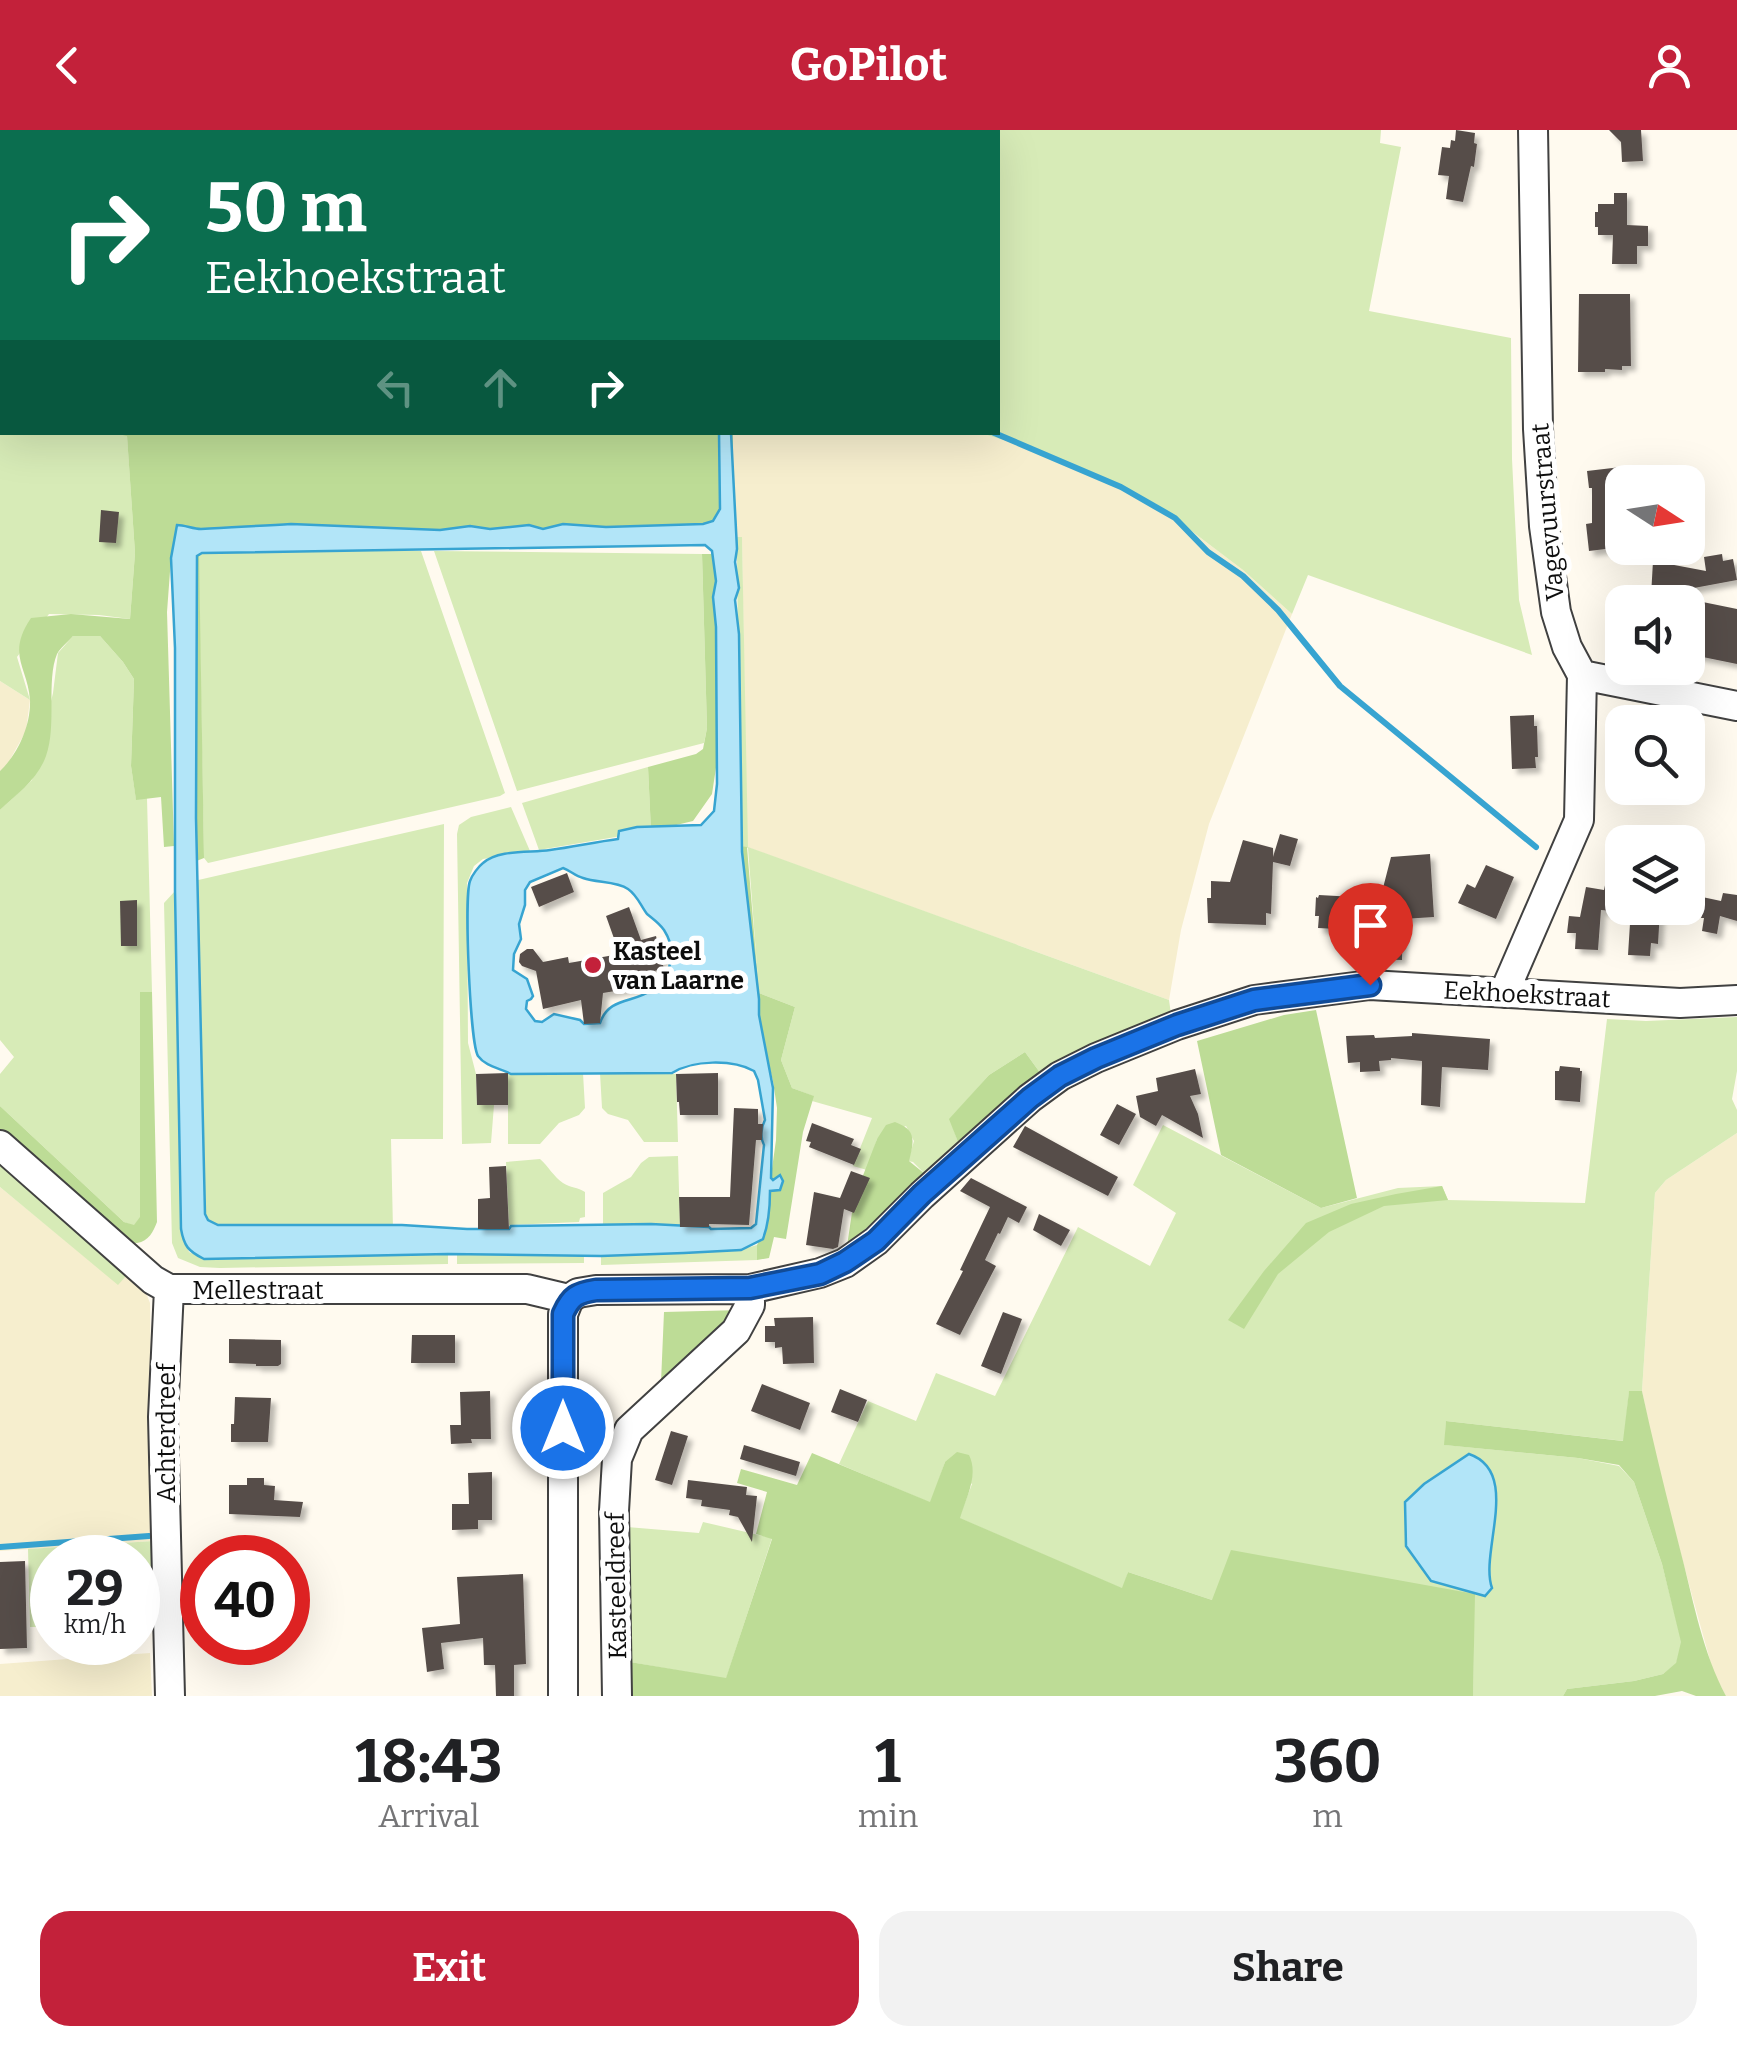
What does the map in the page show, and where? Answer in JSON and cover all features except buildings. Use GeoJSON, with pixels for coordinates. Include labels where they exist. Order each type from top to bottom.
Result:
{"type":"FeatureCollection","features":[{"type":"Feature","properties":{"kind":"street","name":"Vagevuurstraat"},"geometry":{"type":"LineString","coordinates":[[1504,993],[1578,820],[1582,675],[1567,647],[1556,612],[1544,526],[1538,429],[1533,130]]}},
{"type":"Feature","properties":{"kind":"street"},"geometry":{"type":"LineString","coordinates":[[1582,675],[1737,706]]}},
{"type":"Feature","properties":{"kind":"street","name":"Eekhoekstraat"},"geometry":{"type":"LineString","coordinates":[[570,1299],[578,1293],[596,1290],[750,1288],[820,1274],[876,1241],[922,1194],[1060,1076],[1177,1025],[1254,1000],[1370,985],[1680,1003],[1737,1000]]}},
{"type":"Feature","properties":{"kind":"street","name":"Mellestraat"},"geometry":{"type":"LineString","coordinates":[[0,1145],[152,1280],[169,1289],[526,1289],[570,1299]]}},
{"type":"Feature","properties":{"kind":"street","name":"Kasteeldreef"},"geometry":{"type":"LineString","coordinates":[[617,1696],[616,1459],[630,1430],[736,1331],[750,1305],[750,1288]]}},
{"type":"Feature","properties":{"kind":"street","name":"Achterdreef"},"geometry":{"type":"LineString","coordinates":[[169,1289],[163,1417],[170,1696]]}},
{"type":"Feature","properties":{"kind":"street","name":"Kasteeldreef"},"geometry":{"type":"LineString","coordinates":[[563,1696],[563,1314],[570,1299]]}},
{"type":"Feature","properties":{"kind":"shaded area"},"geometry":{"type":"Polygon","coordinates":[[[733,435],[987,435],[1050,454],[1156,504],[1243,570],[1292,614],[1209,824],[1181,930],[1169,1000],[747,847],[742,538],[733,537],[733,435]]]}},
{"type":"Feature","properties":{"kind":"shaded area"},"geometry":{"type":"Polygon","coordinates":[[[0,681],[30,700],[26,731],[0,771],[0,681]]]}},
{"type":"Feature","properties":{"kind":"shaded area"},"geometry":{"type":"Polygon","coordinates":[[[1737,1133],[1737,1696],[1726,1696],[1713,1671],[1693,1599],[1658,1469],[1642,1391],[1655,1193],[1666,1180],[1737,1133]]]}},
{"type":"Feature","properties":{"kind":"shaded area"},"geometry":{"type":"Polygon","coordinates":[[[0,1187],[118,1284],[127,1275],[146,1293],[150,1303],[153,1535],[30,1535],[30,1549],[0,1551],[0,1187]]]}},
{"type":"Feature","properties":{"kind":"shaded area"},"geometry":{"type":"Polygon","coordinates":[[[0,1664],[151,1665],[152,1696],[0,1696],[0,1664]]]}},
{"type":"Feature","properties":{"kind":"green space"},"geometry":{"type":"Polygon","coordinates":[[[1000,130],[1381,130],[1380,143],[1401,147],[1369,311],[1511,338],[1519,600],[1532,655],[1308,575],[1292,614],[1243,570],[1156,504],[1050,454],[987,435],[1000,435],[1000,130]]]}},
{"type":"Feature","properties":{"kind":"green space"},"geometry":{"type":"Polygon","coordinates":[[[0,435],[127,435],[135,553],[130,619],[49,614],[17,657],[30,700],[0,681],[0,435]]]}},
{"type":"Feature","properties":{"kind":"green space"},"geometry":{"type":"Polygon","coordinates":[[[123,435],[733,435],[733,537],[221,532],[171,558],[167,612],[174,846],[164,847],[161,797],[136,800],[131,766],[134,679],[100,636],[73,636],[57,654],[46,756],[32,779],[0,810],[0,771],[18,748],[28,719],[30,700],[19,652],[31,618],[71,614],[130,619],[135,553],[127,436],[123,435]]]}},
{"type":"Feature","properties":{"kind":"green space"},"geometry":{"type":"Polygon","coordinates":[[[733,537],[742,537],[748,847],[1169,1000],[1171,1014],[1041,1074],[1025,1052],[989,1075],[950,1119],[958,1142],[925,1174],[908,1161],[914,1141],[906,1126],[877,1139],[867,1170],[853,1166],[872,1118],[812,1101],[813,1096],[792,1088],[781,1060],[795,1007],[759,993],[748,848],[740,846],[737,554],[733,537]]]}},
{"type":"Feature","properties":{"kind":"green space"},"geometry":{"type":"Polygon","coordinates":[[[201,548],[421,551],[505,793],[208,863],[204,858],[201,548]]]}},
{"type":"Feature","properties":{"kind":"green space"},"geometry":{"type":"Polygon","coordinates":[[[199,551],[204,858],[194,862],[194,558],[199,551]]]}},
{"type":"Feature","properties":{"kind":"green space"},"geometry":{"type":"Polygon","coordinates":[[[434,551],[702,554],[707,728],[704,743],[517,791],[434,551]]]}},
{"type":"Feature","properties":{"kind":"green space"},"geometry":{"type":"Polygon","coordinates":[[[702,554],[716,554],[719,748],[712,794],[693,821],[651,831],[648,767],[696,754],[703,749],[707,728],[702,554]]]}},
{"type":"Feature","properties":{"kind":"green space"},"geometry":{"type":"Polygon","coordinates":[[[73,636],[100,636],[134,679],[131,766],[136,799],[147,798],[152,992],[140,992],[140,1218],[134,1226],[124,1222],[0,1106],[0,1074],[14,1057],[0,1040],[0,810],[32,780],[53,693],[58,653],[73,636]]]}},
{"type":"Feature","properties":{"kind":"green space"},"geometry":{"type":"Polygon","coordinates":[[[648,767],[651,831],[539,850],[522,803],[648,767]]]}},
{"type":"Feature","properties":{"kind":"green space"},"geometry":{"type":"Polygon","coordinates":[[[511,807],[530,851],[483,859],[474,866],[467,883],[468,1043],[476,1074],[477,1105],[494,1105],[491,1143],[462,1144],[457,834],[459,825],[471,817],[511,807]]]}},
{"type":"Feature","properties":{"kind":"green space"},"geometry":{"type":"Polygon","coordinates":[[[444,824],[443,1139],[391,1139],[393,1230],[212,1230],[201,1221],[194,881],[444,824]]]}},
{"type":"Feature","properties":{"kind":"green space"},"geometry":{"type":"Polygon","coordinates":[[[740,846],[747,847],[759,993],[795,1007],[781,1060],[792,1088],[814,1096],[803,1132],[786,1239],[774,1237],[769,1258],[757,1260],[776,1140],[777,1108],[747,977],[740,846]]]}},
{"type":"Feature","properties":{"kind":"green space"},"geometry":{"type":"Polygon","coordinates":[[[175,891],[181,1229],[189,1252],[204,1259],[448,1254],[448,1264],[220,1268],[200,1267],[178,1258],[172,1243],[164,903],[175,891]]]}},
{"type":"Feature","properties":{"kind":"green space"},"geometry":{"type":"Polygon","coordinates":[[[140,992],[152,992],[157,1222],[148,1238],[137,1243],[91,1213],[0,1130],[0,1106],[124,1222],[134,1225],[140,1217],[140,992]]]}},
{"type":"Feature","properties":{"kind":"green space"},"geometry":{"type":"Polygon","coordinates":[[[1316,1010],[1357,1198],[1321,1208],[1221,1155],[1197,1041],[1284,1015],[1316,1010]]]}},
{"type":"Feature","properties":{"kind":"green space"},"geometry":{"type":"Polygon","coordinates":[[[1737,1017],[1737,1071],[1732,1099],[1737,1110],[1737,1133],[1666,1180],[1655,1193],[1642,1391],[1629,1392],[1624,1441],[1446,1421],[1445,1445],[1578,1458],[1619,1466],[1634,1482],[1662,1564],[1682,1643],[1676,1664],[1663,1674],[1567,1689],[1563,1696],[1473,1696],[1474,1594],[1212,1600],[1128,1572],[1123,1589],[959,1518],[972,1484],[945,1462],[931,1503],[839,1464],[868,1401],[916,1421],[936,1373],[995,1396],[1078,1227],[1150,1266],[1176,1213],[1133,1185],[1163,1125],[1321,1208],[1398,1188],[1442,1186],[1448,1200],[1585,1203],[1607,1019],[1737,1017]]]}},
{"type":"Feature","properties":{"kind":"green space"},"geometry":{"type":"Polygon","coordinates":[[[1025,1052],[1041,1074],[958,1142],[949,1119],[989,1075],[1025,1052]]]}},
{"type":"Feature","properties":{"kind":"green space"},"geometry":{"type":"Polygon","coordinates":[[[508,1073],[583,1073],[585,1108],[579,1115],[559,1123],[540,1144],[508,1144],[508,1073]]]}},
{"type":"Feature","properties":{"kind":"green space"},"geometry":{"type":"Polygon","coordinates":[[[600,1073],[676,1074],[678,1142],[644,1142],[628,1120],[608,1114],[602,1108],[600,1073]]]}},
{"type":"Feature","properties":{"kind":"green space"},"geometry":{"type":"Polygon","coordinates":[[[895,1122],[910,1133],[913,1142],[909,1161],[925,1174],[847,1246],[854,1199],[877,1139],[886,1125],[895,1122]]]}},
{"type":"Feature","properties":{"kind":"green space"},"geometry":{"type":"Polygon","coordinates":[[[678,1156],[680,1225],[603,1226],[603,1193],[631,1177],[649,1157],[678,1156]]]}},
{"type":"Feature","properties":{"kind":"green space"},"geometry":{"type":"Polygon","coordinates":[[[540,1159],[563,1183],[585,1192],[585,1217],[579,1222],[509,1225],[506,1162],[540,1159]]]}},
{"type":"Feature","properties":{"kind":"green space"},"geometry":{"type":"Polygon","coordinates":[[[0,1160],[127,1275],[118,1285],[0,1187],[0,1160]]]}},
{"type":"Feature","properties":{"kind":"green space"},"geometry":{"type":"Polygon","coordinates":[[[1442,1186],[1448,1200],[1384,1206],[1329,1232],[1278,1274],[1244,1329],[1228,1320],[1306,1223],[1351,1204],[1442,1186]]]}},
{"type":"Feature","properties":{"kind":"green space"},"geometry":{"type":"Polygon","coordinates":[[[757,1245],[757,1260],[601,1265],[601,1256],[736,1251],[757,1245]]]}},
{"type":"Feature","properties":{"kind":"green space"},"geometry":{"type":"Polygon","coordinates":[[[457,1255],[584,1255],[584,1263],[457,1264],[457,1255]]]}},
{"type":"Feature","properties":{"kind":"green space"},"geometry":{"type":"Polygon","coordinates":[[[742,1310],[661,1382],[664,1312],[742,1310]]]}},
{"type":"Feature","properties":{"kind":"green space"},"geometry":{"type":"Polygon","coordinates":[[[1629,1391],[1642,1391],[1700,1628],[1726,1696],[1696,1696],[1682,1691],[1655,1696],[1563,1696],[1567,1689],[1663,1674],[1676,1663],[1681,1642],[1662,1564],[1634,1482],[1619,1465],[1444,1445],[1446,1421],[1623,1441],[1629,1391]]]}},
{"type":"Feature","properties":{"kind":"green space"},"geometry":{"type":"Polygon","coordinates":[[[957,1452],[969,1455],[973,1470],[960,1518],[1122,1588],[1128,1572],[1212,1600],[1231,1550],[1475,1594],[1473,1696],[632,1696],[630,1662],[726,1678],[772,1539],[756,1534],[767,1492],[737,1483],[741,1469],[797,1485],[812,1453],[930,1502],[945,1462],[957,1452]]]}},
{"type":"Feature","properties":{"kind":"green space"},"geometry":{"type":"Polygon","coordinates":[[[703,1522],[772,1538],[726,1679],[630,1662],[627,1527],[699,1533],[703,1522]]]}},
{"type":"Feature","properties":{"kind":"green space"},"geometry":{"type":"Polygon","coordinates":[[[28,1549],[30,1549],[30,1627],[28,1549]]]}},
{"type":"Feature","properties":{"kind":"water"},"geometry":{"type":"Polygon","coordinates":[[[719,435],[731,435],[739,588],[735,600],[739,634],[742,852],[759,1015],[773,1088],[771,1178],[780,1175],[783,1181],[780,1190],[770,1191],[763,1239],[741,1250],[601,1256],[448,1254],[204,1259],[194,1253],[185,1244],[181,1229],[171,558],[177,525],[201,529],[291,524],[440,530],[470,526],[490,529],[529,525],[543,529],[563,524],[606,527],[713,521],[720,509],[719,435]],[[705,545],[197,556],[196,818],[208,1220],[218,1225],[467,1229],[651,1224],[711,1229],[751,1228],[756,1224],[765,1120],[754,1071],[735,1064],[713,1063],[672,1073],[511,1074],[478,1056],[470,999],[468,893],[471,879],[483,863],[506,854],[618,839],[619,831],[637,827],[701,825],[714,811],[716,581],[712,551],[705,545]],[[563,868],[530,882],[525,890],[519,924],[521,939],[514,954],[513,970],[527,979],[533,996],[526,1009],[535,1021],[542,1022],[554,1014],[584,1024],[600,1023],[609,1009],[650,991],[668,970],[672,955],[668,938],[636,897],[618,885],[580,877],[563,868]]]}},
{"type":"Feature","properties":{"kind":"water"},"geometry":{"type":"Polygon","coordinates":[[[1469,1454],[1485,1463],[1496,1495],[1489,1573],[1492,1588],[1485,1596],[1431,1581],[1406,1546],[1405,1502],[1469,1454]]]}},
{"type":"Feature","properties":{"kind":"waterway"},"geometry":{"type":"LineString","coordinates":[[999,435],[1121,487],[1175,518],[1208,552],[1243,576],[1278,610],[1340,686],[1536,847]]}},
{"type":"Feature","properties":{"kind":"waterway"},"geometry":{"type":"LineString","coordinates":[[0,1547],[30,1545]]}},
{"type":"Feature","properties":{"kind":"place","name":"Kasteel van Laarne"},"geometry":{"type":"Point","coordinates":[593,965]}},
{"type":"Feature","properties":{"kind":"route"},"geometry":{"type":"LineString","coordinates":[[563,1428],[563,1314],[570,1299],[578,1293],[750,1288],[820,1274],[876,1241],[922,1194],[1060,1076],[1177,1025],[1254,1000],[1370,985]]}}]}
